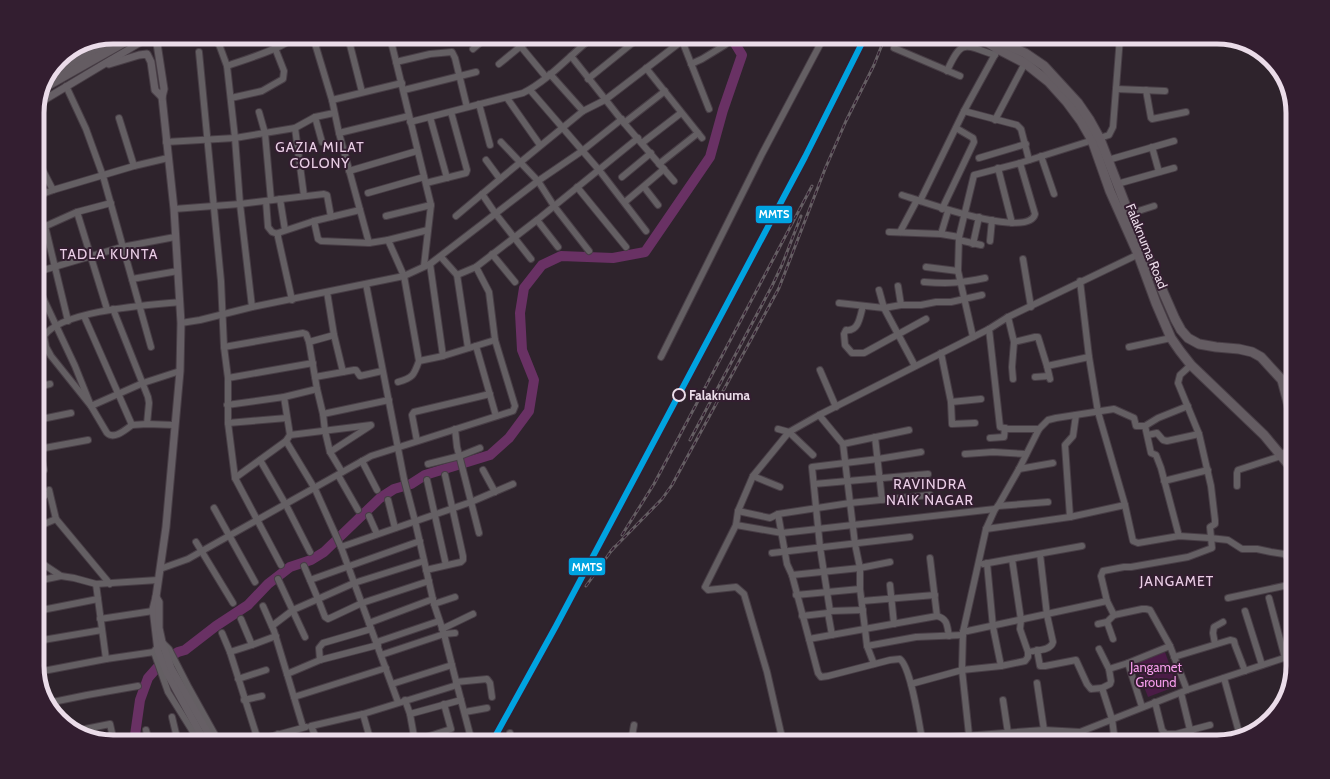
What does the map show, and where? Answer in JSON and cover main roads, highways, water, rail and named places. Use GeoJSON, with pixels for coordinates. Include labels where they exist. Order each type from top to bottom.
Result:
{"type":"FeatureCollection","features":[{"type":"Feature","properties":{"kind":"highway"},"geometry":{"type":"LineString","coordinates":[[51,83],[121,44]]}},
{"type":"Feature","properties":{"kind":"highway","name":"Falaknuma Road"},"geometry":{"type":"LineString","coordinates":[[987,44],[996,52],[1025,63],[1048,82],[1059,87]]}},
{"type":"Feature","properties":{"kind":"highway","name":"Falaknuma Road"},"geometry":{"type":"LineString","coordinates":[[1005,44],[1025,53],[1044,66],[1059,87],[1067,102],[1096,139],[1108,160],[1129,214],[1156,303],[1171,338],[1191,365],[1264,435],[1286,462]]}},
{"type":"Feature","properties":{"kind":"highway"},"geometry":{"type":"LineString","coordinates":[[58,71],[104,45]]}},
{"type":"Feature","properties":{"kind":"highway","name":"Falaknuma Road"},"geometry":{"type":"LineString","coordinates":[[1096,139],[1110,191],[1181,330],[1188,338],[1199,344],[1238,349],[1252,352],[1261,357],[1282,380],[1286,395]]}},
{"type":"Feature","properties":{"kind":"highway"},"geometry":{"type":"LineString","coordinates":[[1281,456],[1286,454]]}},
{"type":"Feature","properties":{"kind":"main road"},"geometry":{"type":"LineString","coordinates":[[45,99],[137,44]]}},
{"type":"Feature","properties":{"kind":"main road"},"geometry":{"type":"LineString","coordinates":[[157,44],[164,89],[162,97],[174,209],[181,323],[180,371],[166,527],[156,597],[153,603],[153,611],[160,649],[167,673],[201,735]]}},
{"type":"Feature","properties":{"kind":"main road"},"geometry":{"type":"LineString","coordinates":[[76,81],[84,79],[110,64],[147,54],[155,90],[162,97]]}},
{"type":"Feature","properties":{"kind":"main road"},"geometry":{"type":"LineString","coordinates":[[63,66],[76,81]]}},
{"type":"Feature","properties":{"kind":"main road"},"geometry":{"type":"LineString","coordinates":[[156,597],[159,602],[160,649],[209,735]]}},
{"type":"Feature","properties":{"kind":"waterway"},"geometry":{"type":"LineString","coordinates":[[135,735],[140,700],[148,678],[163,661],[178,652],[185,650],[216,626],[248,605],[268,584],[290,567],[311,560],[324,552],[380,498],[394,489],[411,484],[425,475],[490,455],[509,438],[529,411],[534,380],[522,350],[520,313],[524,288],[542,265],[561,256],[613,258],[645,252],[710,157],[723,110],[742,55],[735,44]]}},
{"type":"Feature","properties":{"kind":"railway"},"geometry":{"type":"LineString","coordinates":[[611,551],[662,499],[672,485],[779,288],[825,169],[846,121],[874,65],[882,44]]}},
{"type":"Feature","properties":{"kind":"railway"},"geometry":{"type":"LineString","coordinates":[[622,535],[654,484],[812,186]]}},
{"type":"Feature","properties":{"kind":"railway"},"geometry":{"type":"LineString","coordinates":[[690,440],[772,286],[782,265],[801,216]]}},
{"type":"Feature","properties":{"kind":"railway"},"geometry":{"type":"LineString","coordinates":[[586,586],[614,547]]}},
{"type":"Feature","properties":{"kind":"place","name":"Falaknuma"},"geometry":{"type":"Point","coordinates":[679,395]}},
{"type":"Feature","properties":{"kind":"district","name":"GAZIA MILAT COLONY"},"geometry":{"type":"Point","coordinates":[320,156]}},
{"type":"Feature","properties":{"kind":"district","name":"TADLA KUNTA"},"geometry":{"type":"Point","coordinates":[109,254]}},
{"type":"Feature","properties":{"kind":"district","name":"RAVINDRA NAIK NAGAR"},"geometry":{"type":"Point","coordinates":[930,492]}},
{"type":"Feature","properties":{"kind":"district","name":"JANGAMET"},"geometry":{"type":"Point","coordinates":[1177,581]}},
{"type":"Feature","properties":{"kind":"park label","name":"Jangamet Ground"},"geometry":{"type":"Point","coordinates":[1156,674]}}]}
